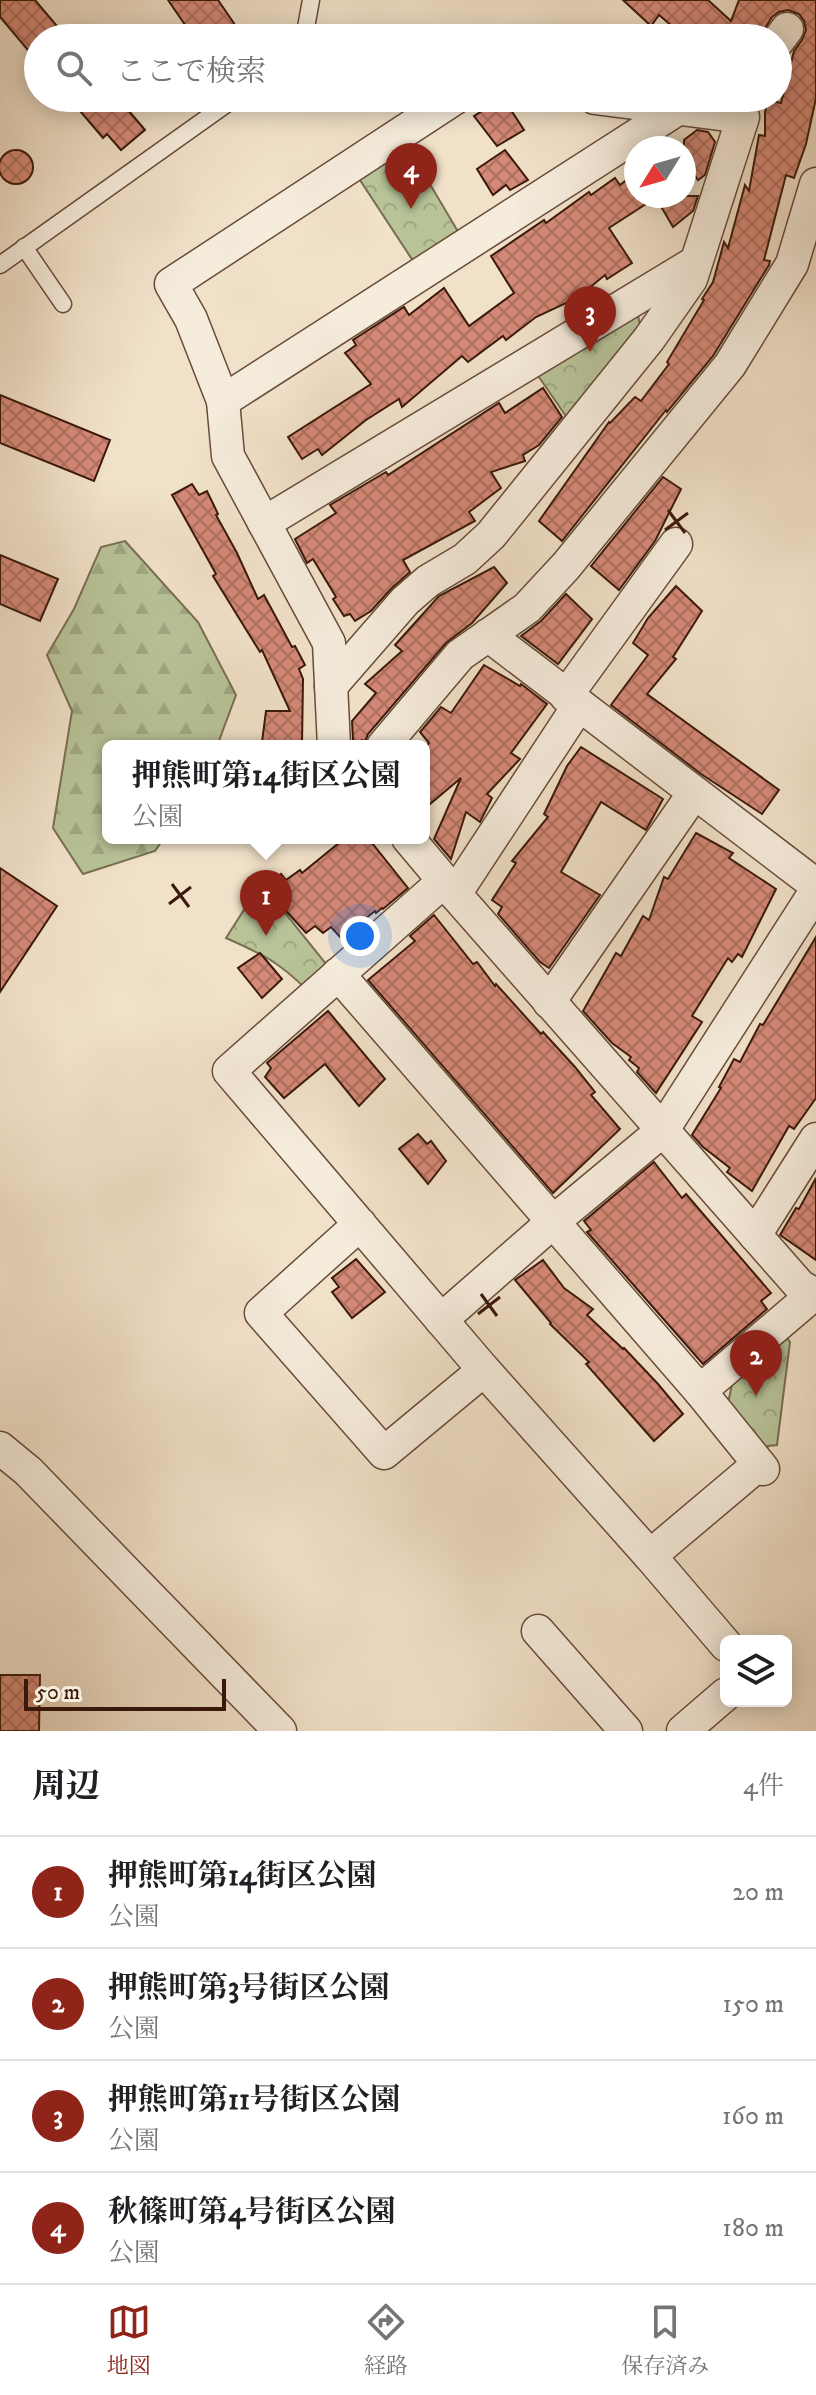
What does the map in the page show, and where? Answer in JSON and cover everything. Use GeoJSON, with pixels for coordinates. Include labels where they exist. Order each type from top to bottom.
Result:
{"type":"FeatureCollection","features":[{"type":"Feature","properties":{"kind":"street"},"geometry":{"type":"LineString","coordinates":[[334,740],[329,643],[228,456],[223,401],[191,319],[171,284],[434,112]]}},
{"type":"Feature","properties":{"kind":"street"},"geometry":{"type":"LineString","coordinates":[[223,401],[673,112]]}},
{"type":"Feature","properties":{"kind":"street"},"geometry":{"type":"LineString","coordinates":[[331,686],[405,601],[428,581],[465,559],[491,535],[649,339],[691,279],[744,112]]}},
{"type":"Feature","properties":{"kind":"street"},"geometry":{"type":"LineString","coordinates":[[388,740],[460,655],[527,608],[566,566],[730,365],[792,264],[816,184]]}},
{"type":"Feature","properties":{"kind":"street"},"geometry":{"type":"LineString","coordinates":[[264,523],[696,262]]}},
{"type":"Feature","properties":{"kind":"street"},"geometry":{"type":"LineString","coordinates":[[676,544],[449,888],[338,974],[229,1071],[484,1370],[720,1638]]}},
{"type":"Feature","properties":{"kind":"street"},"geometry":{"type":"LineString","coordinates":[[488,635],[816,885]]}},
{"type":"Feature","properties":{"kind":"street"},"geometry":{"type":"LineString","coordinates":[[549,1002],[694,793]]}},
{"type":"Feature","properties":{"kind":"street"},"geometry":{"type":"LineString","coordinates":[[413,844],[800,1286],[815,1294],[700,1391]]}},
{"type":"Feature","properties":{"kind":"street"},"geometry":{"type":"LineString","coordinates":[[441,1320],[662,1131],[816,891]]}},
{"type":"Feature","properties":{"kind":"street"},"geometry":{"type":"LineString","coordinates":[[338,974],[554,1221],[761,1466],[650,1556]]}},
{"type":"Feature","properties":{"kind":"street"},"geometry":{"type":"LineString","coordinates":[[755,1235],[816,1139]]}},
{"type":"Feature","properties":{"kind":"street"},"geometry":{"type":"LineString","coordinates":[[360,1224],[261,1313],[384,1453],[484,1370]]}},
{"type":"Feature","properties":{"kind":"street"},"geometry":{"type":"LineString","coordinates":[[0,1448],[28,1471],[280,1731]]}},
{"type":"Feature","properties":{"kind":"street"},"geometry":{"type":"LineString","coordinates":[[538,1631],[626,1731]]}},
{"type":"Feature","properties":{"kind":"street"},"geometry":{"type":"LineString","coordinates":[[683,1731],[720,1699]]}},
{"type":"Feature","properties":{"kind":"lane"},"geometry":{"type":"LineString","coordinates":[[307,24],[311,0]]}},
{"type":"Feature","properties":{"kind":"lane"},"geometry":{"type":"LineString","coordinates":[[0,265],[215,112]]}},
{"type":"Feature","properties":{"kind":"lane"},"geometry":{"type":"LineString","coordinates":[[24,247],[63,304]]}},
{"type":"Feature","properties":{"kind":"green space"},"geometry":{"type":"Polygon","coordinates":[[[408,147],[463,240],[419,270],[358,177],[408,147]]]}},
{"type":"Feature","properties":{"kind":"green space"},"geometry":{"type":"Polygon","coordinates":[[[638,315],[640,326],[570,422],[532,367],[638,315]]]}},
{"type":"Feature","properties":{"kind":"green space"},"geometry":{"type":"Polygon","coordinates":[[[125,541],[198,622],[236,695],[219,740],[102,740],[102,844],[160,844],[155,851],[83,874],[53,828],[72,711],[47,655],[74,609],[101,547],[125,541]]]}},
{"type":"Feature","properties":{"kind":"green space"},"geometry":{"type":"Polygon","coordinates":[[[261,883],[331,970],[307,990],[270,960],[226,938],[261,883]]]}},
{"type":"Feature","properties":{"kind":"green space"},"geometry":{"type":"Polygon","coordinates":[[[785,1335],[790,1342],[777,1445],[768,1446],[765,1455],[727,1408],[732,1384],[785,1335]]]}},
{"type":"Feature","properties":{"kind":"building"},"geometry":{"type":"Polygon","coordinates":[[[0,0],[35,0],[55,24],[24,24],[24,45],[0,17],[0,0]]]}},
{"type":"Feature","properties":{"kind":"building"},"geometry":{"type":"Polygon","coordinates":[[[168,0],[218,0],[234,24],[184,24],[168,0]]]}},
{"type":"Feature","properties":{"kind":"building"},"geometry":{"type":"Polygon","coordinates":[[[623,0],[708,0],[731,21],[739,0],[816,0],[816,98],[806,144],[794,178],[786,175],[764,260],[770,261],[769,265],[713,356],[562,541],[539,521],[609,422],[635,397],[641,401],[669,364],[667,362],[704,300],[713,282],[724,242],[728,248],[745,185],[749,191],[759,135],[765,136],[765,112],[792,112],[792,59],[806,30],[799,14],[788,10],[779,12],[768,24],[670,24],[659,15],[649,24],[623,0]]]}},
{"type":"Feature","properties":{"kind":"building"},"geometry":{"type":"Polygon","coordinates":[[[81,112],[130,112],[145,130],[121,150],[107,134],[103,138],[81,112]]]}},
{"type":"Feature","properties":{"kind":"building"},"geometry":{"type":"Polygon","coordinates":[[[480,112],[512,112],[524,130],[497,146],[474,116],[480,112]]]}},
{"type":"Feature","properties":{"kind":"building"},"geometry":{"type":"Polygon","coordinates":[[[697,130],[708,132],[715,142],[705,175],[698,180],[696,136],[689,136],[697,130]]]}},
{"type":"Feature","properties":{"kind":"building"},"geometry":{"type":"Polygon","coordinates":[[[16,150],[28,155],[33,167],[28,179],[16,184],[4,179],[-1,167],[4,155],[16,150]]]}},
{"type":"Feature","properties":{"kind":"building"},"geometry":{"type":"Polygon","coordinates":[[[505,150],[528,180],[510,190],[506,185],[493,195],[477,169],[505,150]]]}},
{"type":"Feature","properties":{"kind":"building"},"geometry":{"type":"Polygon","coordinates":[[[615,178],[620,185],[624,182],[624,208],[640,208],[609,228],[632,263],[607,279],[605,275],[577,298],[536,317],[506,340],[503,336],[468,362],[462,356],[402,407],[399,399],[366,420],[322,455],[318,449],[302,459],[288,437],[371,384],[345,353],[356,345],[353,340],[404,307],[409,315],[444,288],[469,326],[514,293],[491,256],[544,220],[546,223],[589,192],[591,195],[615,178]]]}},
{"type":"Feature","properties":{"kind":"building"},"geometry":{"type":"Polygon","coordinates":[[[662,208],[694,208],[693,211],[673,227],[662,208]]]}},
{"type":"Feature","properties":{"kind":"building"},"geometry":{"type":"Polygon","coordinates":[[[543,388],[562,417],[539,445],[523,455],[525,461],[491,472],[501,488],[469,512],[475,521],[403,560],[410,572],[371,611],[355,621],[350,614],[344,616],[313,559],[307,563],[295,539],[336,513],[330,505],[386,472],[388,475],[499,403],[505,413],[543,388]]]}},
{"type":"Feature","properties":{"kind":"building"},"geometry":{"type":"Polygon","coordinates":[[[0,395],[110,440],[94,481],[0,443],[0,395]]]}},
{"type":"Feature","properties":{"kind":"building"},"geometry":{"type":"Polygon","coordinates":[[[663,477],[681,489],[655,541],[619,590],[591,566],[663,477]]]}},
{"type":"Feature","properties":{"kind":"building"},"geometry":{"type":"Polygon","coordinates":[[[192,484],[199,495],[207,491],[258,599],[264,595],[292,647],[295,646],[305,665],[299,669],[303,679],[302,740],[262,740],[266,711],[290,711],[262,650],[260,652],[213,576],[216,574],[172,495],[192,484]]]}},
{"type":"Feature","properties":{"kind":"building"},"geometry":{"type":"Polygon","coordinates":[[[0,555],[58,579],[40,621],[0,604],[0,555]]]}},
{"type":"Feature","properties":{"kind":"building"},"geometry":{"type":"Polygon","coordinates":[[[494,567],[507,583],[472,623],[446,643],[366,740],[353,740],[352,721],[376,693],[365,684],[402,651],[395,645],[439,596],[494,567]]]}},
{"type":"Feature","properties":{"kind":"building"},"geometry":{"type":"Polygon","coordinates":[[[676,586],[702,611],[673,657],[676,659],[647,694],[779,790],[762,814],[701,774],[611,705],[648,655],[633,643],[648,618],[676,586]]]}},
{"type":"Feature","properties":{"kind":"building"},"geometry":{"type":"Polygon","coordinates":[[[566,594],[592,619],[558,664],[521,636],[541,621],[566,594]]]}},
{"type":"Feature","properties":{"kind":"building"},"geometry":{"type":"Polygon","coordinates":[[[484,665],[521,684],[547,704],[511,753],[520,759],[487,794],[492,798],[480,822],[466,812],[451,859],[434,839],[461,778],[430,804],[430,740],[420,732],[441,707],[451,713],[484,665]]]}},
{"type":"Feature","properties":{"kind":"building"},"geometry":{"type":"Polygon","coordinates":[[[581,747],[663,799],[646,830],[601,802],[561,872],[600,895],[549,968],[540,962],[498,914],[502,907],[492,900],[516,863],[512,861],[548,817],[544,814],[567,766],[581,747]]]}},
{"type":"Feature","properties":{"kind":"building"},"geometry":{"type":"Polygon","coordinates":[[[696,833],[733,853],[729,858],[776,889],[742,957],[738,954],[732,962],[728,958],[692,1016],[702,1022],[656,1093],[637,1072],[639,1068],[629,1060],[631,1057],[612,1043],[583,1011],[616,953],[621,956],[643,916],[649,920],[664,877],[668,879],[696,833]]]}},
{"type":"Feature","properties":{"kind":"building"},"geometry":{"type":"Polygon","coordinates":[[[338,844],[373,844],[408,888],[341,938],[331,927],[323,933],[315,926],[306,933],[266,889],[281,874],[286,880],[300,870],[302,873],[338,844]]]}},
{"type":"Feature","properties":{"kind":"building"},"geometry":{"type":"Polygon","coordinates":[[[0,868],[57,906],[0,992],[0,868]]]}},
{"type":"Feature","properties":{"kind":"building"},"geometry":{"type":"Polygon","coordinates":[[[434,915],[473,964],[477,962],[495,986],[575,1067],[595,1092],[591,1095],[620,1129],[553,1193],[368,980],[415,941],[410,936],[434,915]]]}},
{"type":"Feature","properties":{"kind":"building"},"geometry":{"type":"Polygon","coordinates":[[[816,937],[816,1098],[794,1129],[789,1126],[752,1191],[727,1172],[730,1168],[692,1135],[721,1088],[734,1059],[740,1062],[760,1024],[763,1025],[816,937]]]}},
{"type":"Feature","properties":{"kind":"building"},"geometry":{"type":"Polygon","coordinates":[[[260,953],[282,979],[262,998],[238,968],[260,953]]]}},
{"type":"Feature","properties":{"kind":"building"},"geometry":{"type":"Polygon","coordinates":[[[328,1011],[385,1079],[359,1106],[325,1064],[284,1098],[265,1077],[271,1068],[267,1063],[328,1011]]]}},
{"type":"Feature","properties":{"kind":"building"},"geometry":{"type":"Polygon","coordinates":[[[418,1134],[427,1144],[431,1141],[446,1161],[428,1184],[399,1149],[418,1134]]]}},
{"type":"Feature","properties":{"kind":"building"},"geometry":{"type":"Polygon","coordinates":[[[654,1162],[682,1198],[686,1194],[771,1293],[761,1301],[767,1309],[703,1364],[587,1232],[591,1230],[584,1221],[654,1162]]]}},
{"type":"Feature","properties":{"kind":"building"},"geometry":{"type":"Polygon","coordinates":[[[816,1178],[816,1260],[780,1235],[816,1178]]]}},
{"type":"Feature","properties":{"kind":"building"},"geometry":{"type":"Polygon","coordinates":[[[356,1259],[385,1292],[352,1318],[332,1292],[339,1287],[332,1278],[356,1259]]]}},
{"type":"Feature","properties":{"kind":"building"},"geometry":{"type":"Polygon","coordinates":[[[543,1260],[564,1288],[593,1309],[587,1315],[624,1348],[683,1414],[654,1441],[586,1364],[589,1362],[550,1324],[515,1280],[543,1260]]]}},
{"type":"Feature","properties":{"kind":"building"},"geometry":{"type":"Polygon","coordinates":[[[0,1675],[40,1675],[39,1731],[0,1731],[0,1675]]]}},
{"type":"Feature","properties":{"kind":"place","name":"秋篠町第4号街区公園"},"geometry":{"type":"Point","coordinates":[411,209]}},
{"type":"Feature","properties":{"kind":"place","name":"押熊町第11号街区公園"},"geometry":{"type":"Point","coordinates":[590,352]}},
{"type":"Feature","properties":{"kind":"place","name":"押熊町第14街区公園"},"geometry":{"type":"Point","coordinates":[266,936]}},
{"type":"Feature","properties":{"kind":"place","name":"押熊町第3号街区公園"},"geometry":{"type":"Point","coordinates":[756,1396]}}]}
